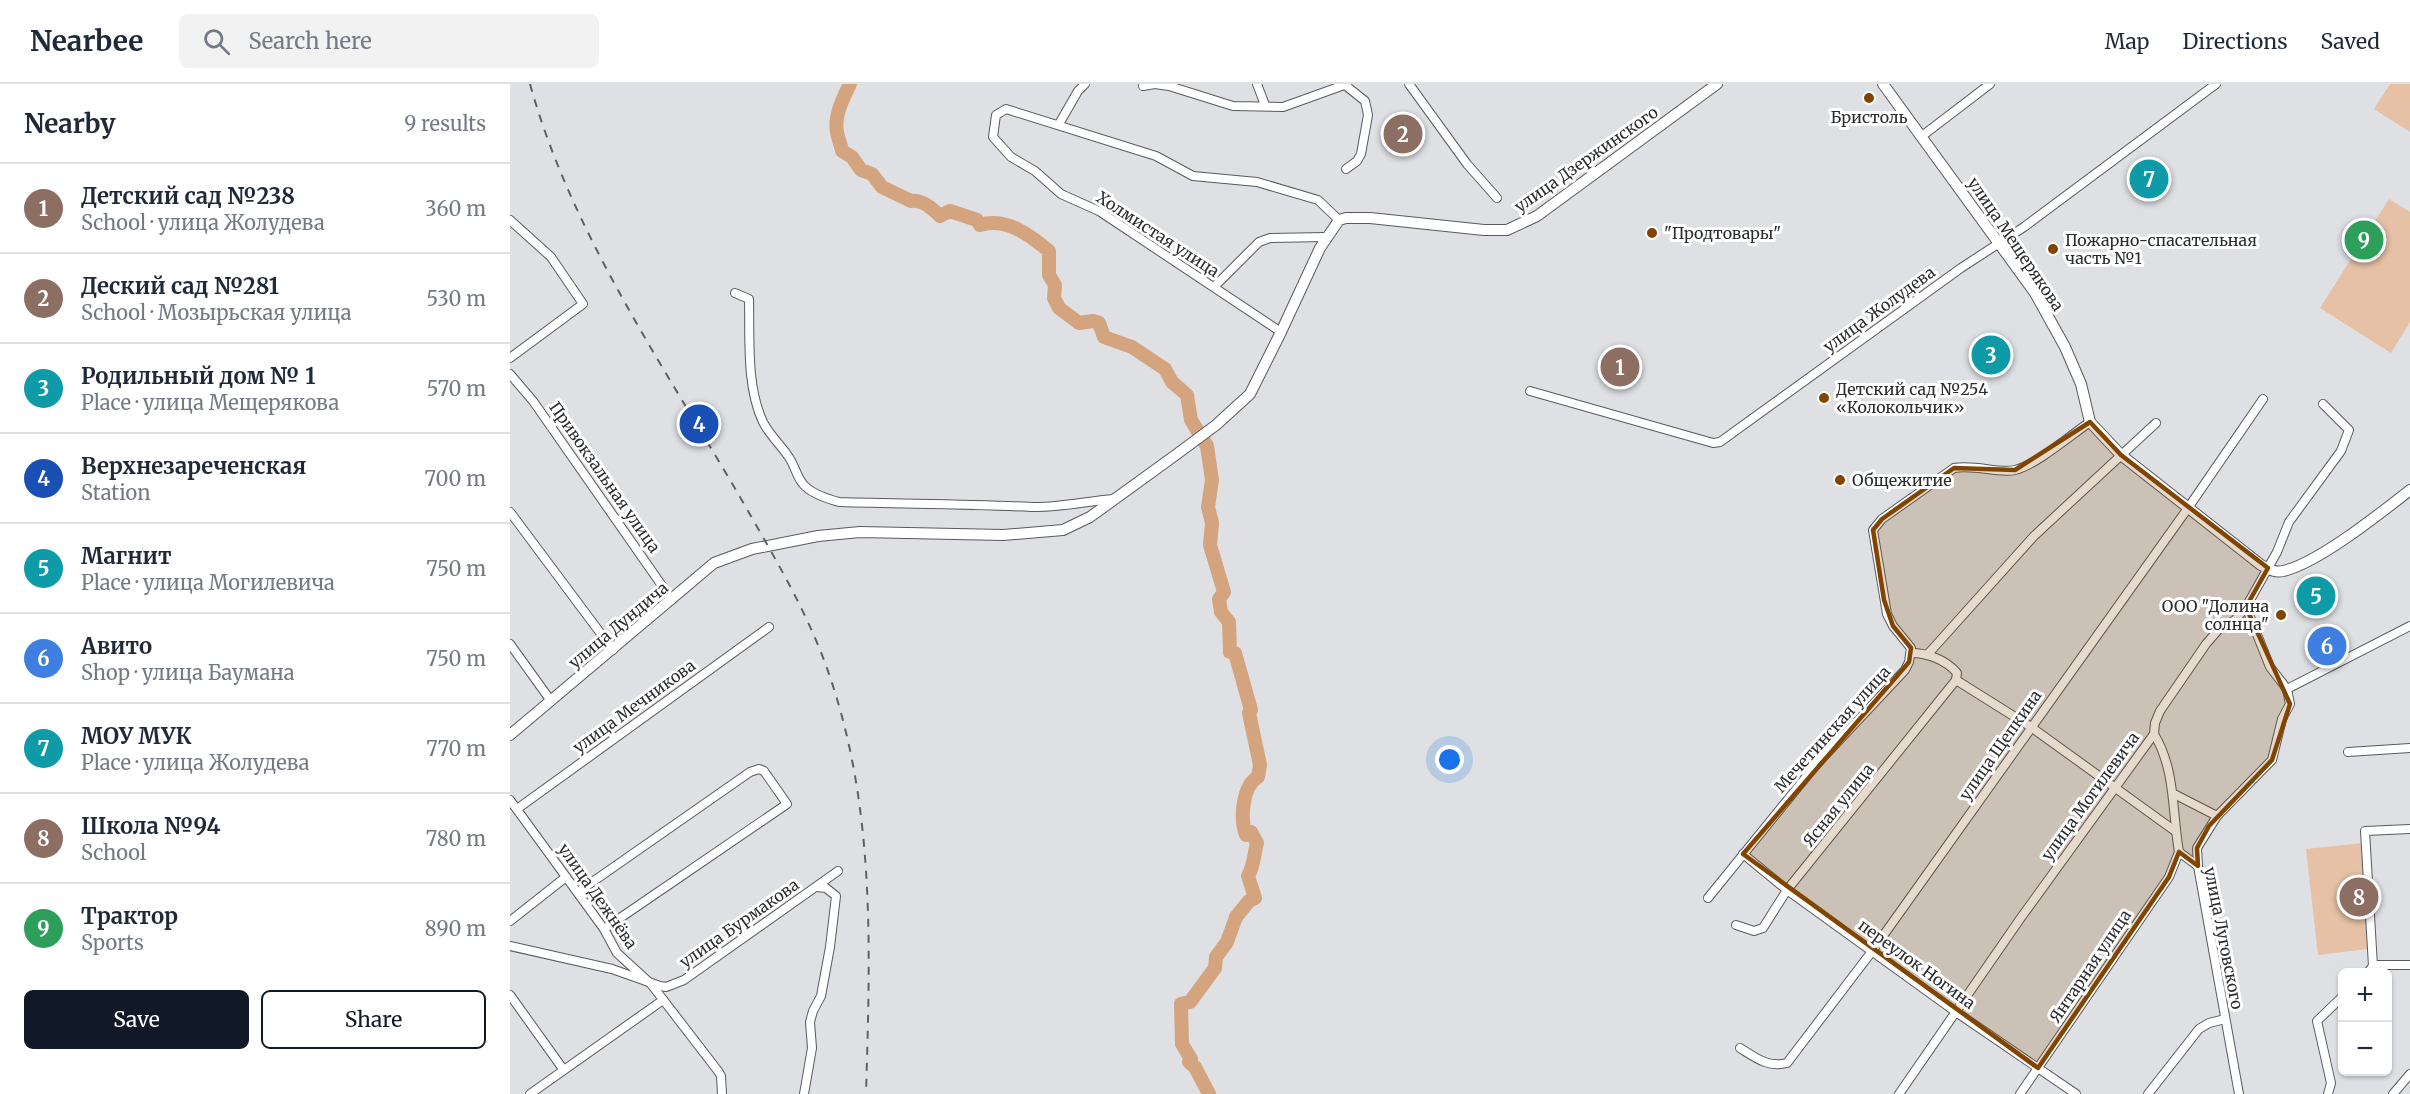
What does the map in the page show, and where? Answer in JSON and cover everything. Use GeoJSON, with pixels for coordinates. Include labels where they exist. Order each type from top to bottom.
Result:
{"type":"FeatureCollection","features":[{"type":"Feature","properties":{"kind":"street"},"geometry":{"type":"LineString","coordinates":[[1086,84],[1078,91],[1059,124],[1156,156],[1193,176],[1257,182],[1318,200],[1339,220],[1326,237],[1281,332]]}},
{"type":"Feature","properties":{"kind":"street"},"geometry":{"type":"LineString","coordinates":[[1143,86],[1155,84],[1168,86],[1233,106],[1283,107],[1346,84],[1365,101],[1368,115],[1361,154],[1357,161],[1346,169]]}},
{"type":"Feature","properties":{"kind":"street"},"geometry":{"type":"LineString","coordinates":[[1257,84],[1265,105]]}},
{"type":"Feature","properties":{"kind":"street"},"geometry":{"type":"LineString","coordinates":[[1409,84],[1467,164],[1497,198]]}},
{"type":"Feature","properties":{"kind":"street","name":"улица Дзержинского"},"geometry":{"type":"LineString","coordinates":[[1339,220],[1370,218],[1484,230],[1507,230],[1537,216],[1717,84]]}},
{"type":"Feature","properties":{"kind":"street","name":"улица Мещерякова"},"geometry":{"type":"LineString","coordinates":[[1883,84],[2035,293],[2065,346],[2081,384],[2090,422],[2121,455],[2268,568]]}},
{"type":"Feature","properties":{"kind":"street"},"geometry":{"type":"LineString","coordinates":[[1922,136],[1990,84]]}},
{"type":"Feature","properties":{"kind":"street","name":"улица Жолудева"},"geometry":{"type":"LineString","coordinates":[[1530,391],[1717,444],[1743,428],[2216,84]]}},
{"type":"Feature","properties":{"kind":"street","name":"Холмистая улица"},"geometry":{"type":"LineString","coordinates":[[1059,124],[1006,109],[996,115],[993,137],[1011,157],[1035,171],[1061,194],[1099,211],[1281,332]]}},
{"type":"Feature","properties":{"kind":"street"},"geometry":{"type":"LineString","coordinates":[[510,358],[583,304],[551,257],[512,226]]}},
{"type":"Feature","properties":{"kind":"street"},"geometry":{"type":"LineString","coordinates":[[1214,287],[1259,242],[1270,238],[1326,237]]}},
{"type":"Feature","properties":{"kind":"street"},"geometry":{"type":"LineString","coordinates":[[735,293],[749,299],[754,390],[762,420],[769,433],[791,460],[803,485],[822,497],[839,502],[952,506],[1017,504],[1032,507],[1116,499]]}},
{"type":"Feature","properties":{"kind":"street","name":"улица Дундича"},"geometry":{"type":"LineString","coordinates":[[510,735],[714,563],[752,549],[818,536],[860,531],[1004,535],[1063,530],[1090,517],[1216,425],[1250,394],[1281,332]]}},
{"type":"Feature","properties":{"kind":"street","name":"Привокзальная улица"},"geometry":{"type":"LineString","coordinates":[[510,374],[546,420],[672,600]]}},
{"type":"Feature","properties":{"kind":"street","name":"улица Щепкина"},"geometry":{"type":"LineString","coordinates":[[1740,1048],[1768,1065],[1777,1066],[1787,1063],[1873,950],[2188,508],[2262,399]]}},
{"type":"Feature","properties":{"kind":"street","name":"улица Могилевича"},"geometry":{"type":"LineString","coordinates":[[1899,1094],[2154,734],[2155,723],[2160,711],[2206,644],[2219,629],[2235,620],[2246,607],[2277,552],[2289,522],[2341,451],[2349,435],[2347,425],[2323,404]]}},
{"type":"Feature","properties":{"kind":"street"},"geometry":{"type":"LineString","coordinates":[[2090,422],[2031,463],[2015,470],[1968,465],[1954,468],[1882,519],[1873,530],[1884,600],[1893,626],[1909,644],[1911,653],[1928,654],[1950,666],[1957,673],[1956,680],[2031,728],[2175,831]]}},
{"type":"Feature","properties":{"kind":"street"},"geometry":{"type":"LineString","coordinates":[[1928,654],[2034,536],[2156,423]]}},
{"type":"Feature","properties":{"kind":"street"},"geometry":{"type":"LineString","coordinates":[[2268,568],[2274,572],[2282,571],[2306,562],[2362,526],[2410,490]]}},
{"type":"Feature","properties":{"kind":"street"},"geometry":{"type":"LineString","coordinates":[[510,512],[613,650]]}},
{"type":"Feature","properties":{"kind":"street"},"geometry":{"type":"LineString","coordinates":[[2198,866],[2197,848],[2217,816],[2272,760],[2282,719],[2290,704],[2287,689],[2270,667],[2246,607]]}},
{"type":"Feature","properties":{"kind":"street","name":"улица Мечникова"},"geometry":{"type":"LineString","coordinates":[[517,809],[769,627]]}},
{"type":"Feature","properties":{"kind":"street"},"geometry":{"type":"LineString","coordinates":[[2287,689],[2410,627]]}},
{"type":"Feature","properties":{"kind":"street"},"geometry":{"type":"LineString","coordinates":[[510,644],[551,701]]}},
{"type":"Feature","properties":{"kind":"street","name":"Мечетинская улица"},"geometry":{"type":"LineString","coordinates":[[1708,898],[1815,766],[1905,670],[1911,653]]}},
{"type":"Feature","properties":{"kind":"street","name":"Ясная улица"},"geometry":{"type":"LineString","coordinates":[[1736,925],[1754,931],[1762,927],[1787,890],[1956,680]]}},
{"type":"Feature","properties":{"kind":"street"},"geometry":{"type":"LineString","coordinates":[[2154,734],[2164,756],[2174,794],[2175,831],[2179,852]]}},
{"type":"Feature","properties":{"kind":"street"},"geometry":{"type":"LineString","coordinates":[[2348,752],[2410,748]]}},
{"type":"Feature","properties":{"kind":"street"},"geometry":{"type":"LineString","coordinates":[[578,892],[750,772],[759,769],[764,771],[787,804],[604,929]]}},
{"type":"Feature","properties":{"kind":"street"},"geometry":{"type":"LineString","coordinates":[[2174,794],[2217,816]]}},
{"type":"Feature","properties":{"kind":"street","name":"улица Дежнёва"},"geometry":{"type":"LineString","coordinates":[[510,800],[604,929],[617,953],[651,984],[718,1071],[721,1076],[722,1094]]}},
{"type":"Feature","properties":{"kind":"street"},"geometry":{"type":"LineString","coordinates":[[2371,968],[2365,831],[2410,829]]}},
{"type":"Feature","properties":{"kind":"street","name":"улица Луговского"},"geometry":{"type":"LineString","coordinates":[[2179,852],[2198,866],[2239,1094]]}},
{"type":"Feature","properties":{"kind":"street","name":"Янтарная улица"},"geometry":{"type":"LineString","coordinates":[[2020,1094],[2169,877],[2179,852]]}},
{"type":"Feature","properties":{"kind":"street","name":"переулок Ногина"},"geometry":{"type":"LineString","coordinates":[[1743,854],[1787,890],[1956,1012],[2076,1094]]}},
{"type":"Feature","properties":{"kind":"street","name":"улица Бурмакова"},"geometry":{"type":"LineString","coordinates":[[651,984],[666,987],[684,980],[838,871]]}},
{"type":"Feature","properties":{"kind":"street"},"geometry":{"type":"LineString","coordinates":[[510,921],[566,877]]}},
{"type":"Feature","properties":{"kind":"street"},"geometry":{"type":"LineString","coordinates":[[804,1094],[812,1048],[810,1022],[823,986],[836,896],[826,888],[817,886]]}},
{"type":"Feature","properties":{"kind":"street"},"geometry":{"type":"LineString","coordinates":[[510,946],[612,969],[651,984]]}},
{"type":"Feature","properties":{"kind":"street"},"geometry":{"type":"LineString","coordinates":[[2377,965],[2410,965]]}},
{"type":"Feature","properties":{"kind":"street"},"geometry":{"type":"LineString","coordinates":[[510,995],[514,1008],[563,1069]]}},
{"type":"Feature","properties":{"kind":"street"},"geometry":{"type":"LineString","coordinates":[[530,1094],[663,1000]]}},
{"type":"Feature","properties":{"kind":"street"},"geometry":{"type":"LineString","coordinates":[[2328,1094],[2331,1083],[2317,1021],[2338,1002]]}},
{"type":"Feature","properties":{"kind":"street"},"geometry":{"type":"LineString","coordinates":[[2148,1094],[2199,1029],[2225,1018]]}},
{"type":"Feature","properties":{"kind":"street"},"geometry":{"type":"LineString","coordinates":[[2393,1094],[2410,1074]]}},
{"type":"Feature","properties":{"kind":"highlighted area"},"geometry":{"type":"Polygon","coordinates":[[[2090,422],[2121,455],[2268,568],[2246,607],[2290,704],[2272,760],[2209,826],[2197,848],[2198,866],[2179,852],[2169,877],[2038,1068],[1743,854],[1909,662],[1911,648],[1893,626],[1884,600],[1873,530],[1882,519],[1954,468],[2015,470],[2090,422]]]}},
{"type":"Feature","properties":{"kind":"shaded area"},"geometry":{"type":"Polygon","coordinates":[[[2390,84],[2410,84],[2410,132],[2374,109],[2390,84]]]}},
{"type":"Feature","properties":{"kind":"shaded area"},"geometry":{"type":"Polygon","coordinates":[[[2389,199],[2410,212],[2410,322],[2391,353],[2320,308],[2389,199]]]}},
{"type":"Feature","properties":{"kind":"shaded area"},"geometry":{"type":"Polygon","coordinates":[[[2363,843],[2375,948],[2318,955],[2306,849],[2363,843]]]}},
{"type":"Feature","properties":{"kind":"waterway"},"geometry":{"type":"LineString","coordinates":[[850,84],[840,107],[836,126],[842,151],[852,157],[861,170],[872,174],[882,187],[911,201],[923,203],[940,216],[950,211],[977,220],[980,225],[990,223],[1008,225],[1042,245],[1049,251],[1049,275],[1055,285],[1054,298],[1059,308],[1079,323],[1093,321],[1099,323],[1104,337],[1132,347],[1165,369],[1172,382],[1187,395],[1191,420],[1207,446],[1212,480],[1208,507],[1212,523],[1210,545],[1224,592],[1219,599],[1221,612],[1229,622],[1230,652],[1235,653],[1251,710],[1249,713],[1260,765],[1258,777],[1253,781],[1246,795],[1243,812],[1246,835],[1251,832],[1257,843],[1248,876],[1255,898],[1249,901],[1236,917],[1227,942],[1216,957],[1215,968],[1190,1002],[1181,1004],[1182,1044],[1191,1059],[1189,1062],[1195,1067],[1209,1094]]}},
{"type":"Feature","properties":{"kind":"railway"},"geometry":{"type":"LineString","coordinates":[[530,84],[569,192],[594,245],[777,563],[812,630],[830,677],[845,728],[856,779],[863,831],[867,884],[869,989],[866,1094]]}},
{"type":"Feature","properties":{"kind":"place","name":"Бристоль"},"geometry":{"type":"Point","coordinates":[1869,98]}},
{"type":"Feature","properties":{"kind":"place","name":"Деский сад №281"},"geometry":{"type":"Point","coordinates":[1403,134]}},
{"type":"Feature","properties":{"kind":"place","name":"МОУ МУК"},"geometry":{"type":"Point","coordinates":[2149,179]}},
{"type":"Feature","properties":{"kind":"place","name":"\"Продтовары\""},"geometry":{"type":"Point","coordinates":[1652,233]}},
{"type":"Feature","properties":{"kind":"place","name":"Трактор"},"geometry":{"type":"Point","coordinates":[2364,240]}},
{"type":"Feature","properties":{"kind":"place","name":"Пожарно-спасательная часть №1"},"geometry":{"type":"Point","coordinates":[2053,249]}},
{"type":"Feature","properties":{"kind":"place","name":"Родильный дом № 1"},"geometry":{"type":"Point","coordinates":[1991,355]}},
{"type":"Feature","properties":{"kind":"place","name":"Детский сад №238"},"geometry":{"type":"Point","coordinates":[1620,367]}},
{"type":"Feature","properties":{"kind":"place","name":"Детский сад №254 «Колокольчик»"},"geometry":{"type":"Point","coordinates":[1824,398]}},
{"type":"Feature","properties":{"kind":"place","name":"Верхнезареченская"},"geometry":{"type":"Point","coordinates":[699,424]}},
{"type":"Feature","properties":{"kind":"place","name":"Общежитие"},"geometry":{"type":"Point","coordinates":[1840,480]}},
{"type":"Feature","properties":{"kind":"place","name":"Магнит"},"geometry":{"type":"Point","coordinates":[2316,596]}},
{"type":"Feature","properties":{"kind":"place","name":"ООО \"Долина солнца\""},"geometry":{"type":"Point","coordinates":[2281,615]}},
{"type":"Feature","properties":{"kind":"place","name":"Авито"},"geometry":{"type":"Point","coordinates":[2327,646]}},
{"type":"Feature","properties":{"kind":"place","name":"Школа №94"},"geometry":{"type":"Point","coordinates":[2359,897]}}]}
